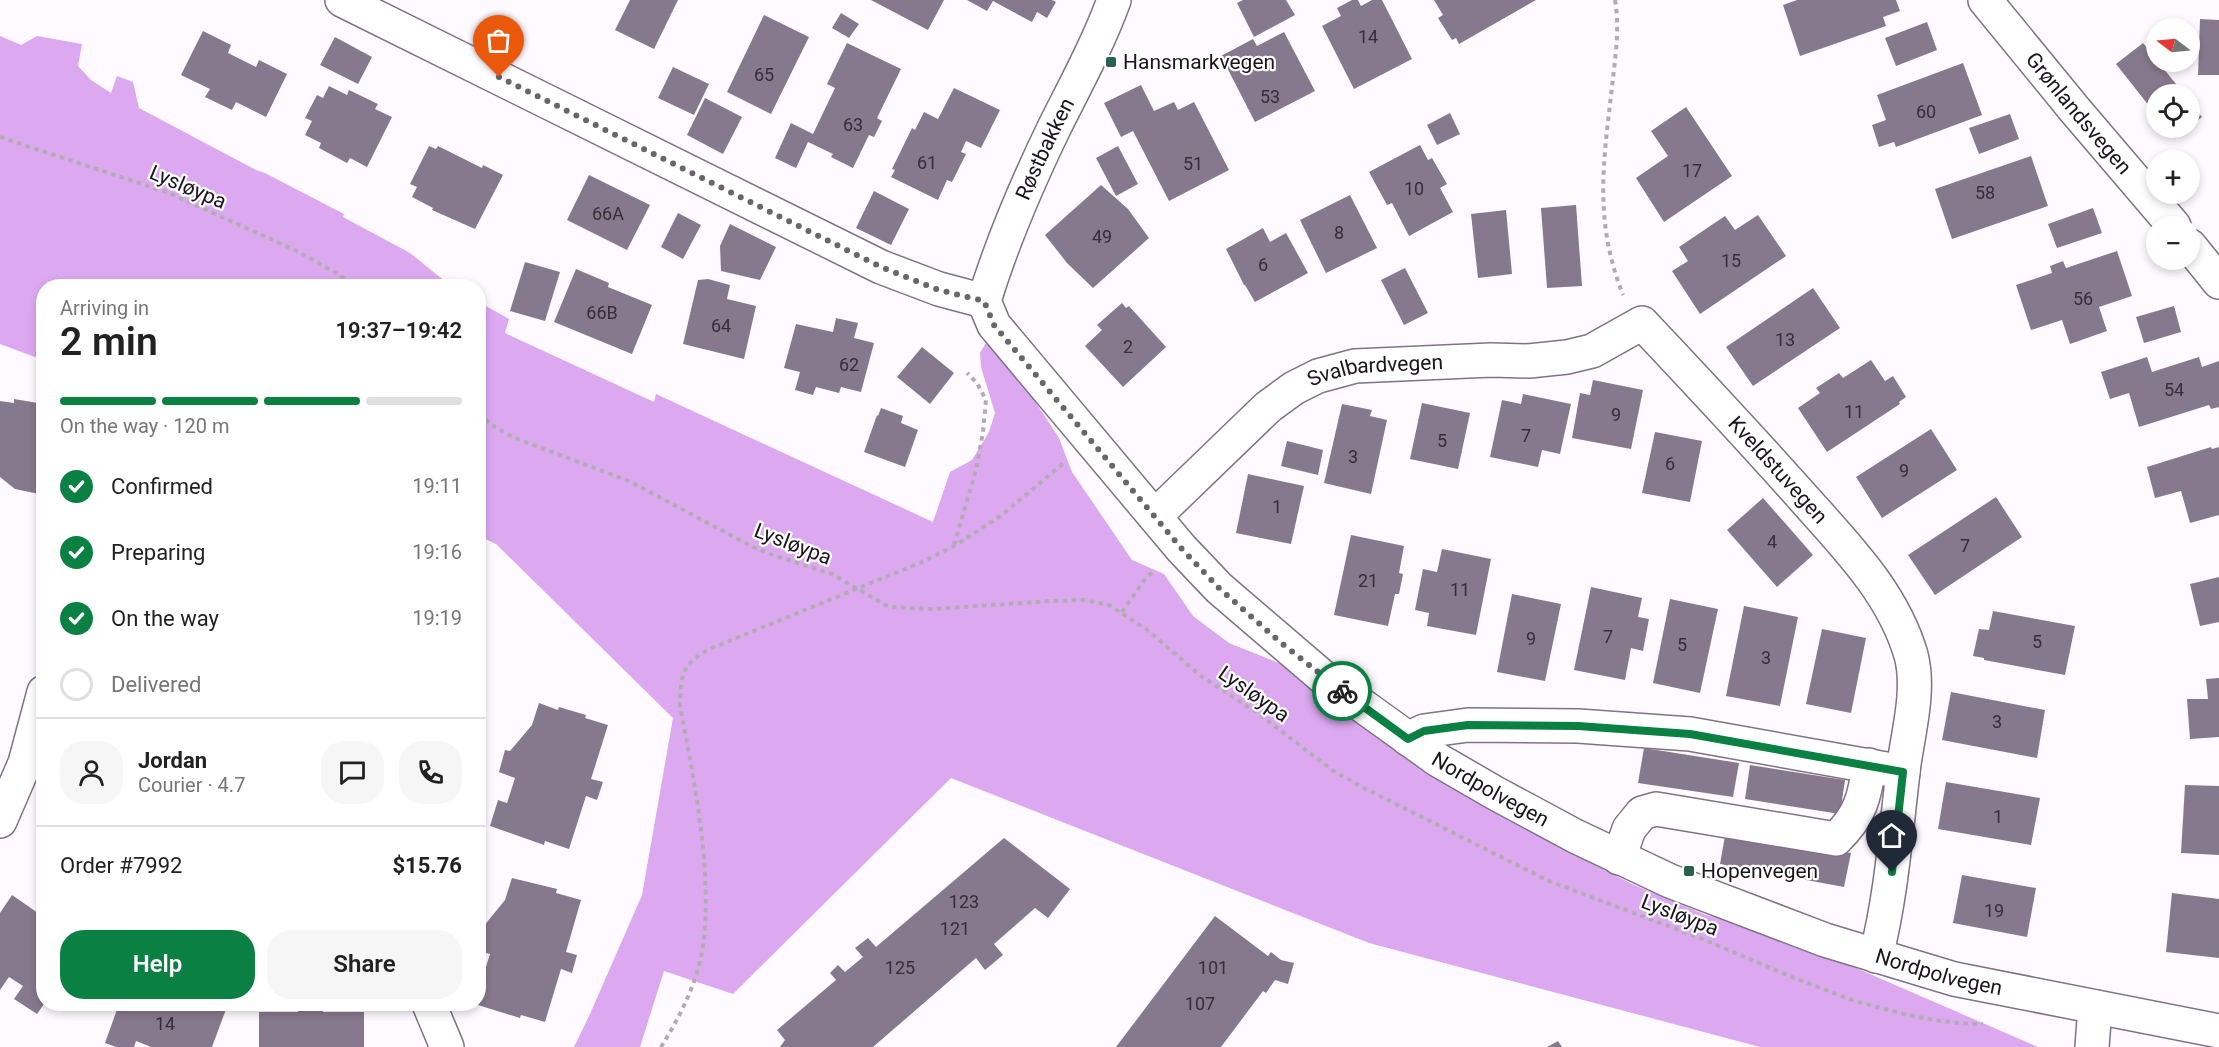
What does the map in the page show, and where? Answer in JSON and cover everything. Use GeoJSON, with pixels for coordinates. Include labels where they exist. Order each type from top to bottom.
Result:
{"type":"FeatureCollection","features":[{"type":"Feature","properties":{"kind":"street"},"geometry":{"type":"LineString","coordinates":[[342,0],[881,267],[939,290],[984,301]]}},
{"type":"Feature","properties":{"kind":"street","name":"Røstbakken"},"geometry":{"type":"LineString","coordinates":[[984,301],[993,269],[1014,220],[1053,131],[1107,20],[1114,0]]}},
{"type":"Feature","properties":{"kind":"street","name":"Grønlandsvegen"},"geometry":{"type":"LineString","coordinates":[[1985,0],[2074,110],[2165,216]]}},
{"type":"Feature","properties":{"kind":"street"},"geometry":{"type":"LineString","coordinates":[[2200,258],[2219,282]]}},
{"type":"Feature","properties":{"kind":"street","name":"Nordpolvegen"},"geometry":{"type":"LineString","coordinates":[[984,301],[994,325],[1181,548],[1219,588],[1324,678],[1438,760],[1495,793],[1619,858],[1731,905],[1825,940],[1954,979],[2219,1030]]}},
{"type":"Feature","properties":{"kind":"street","name":"Svalbardvegen"},"geometry":{"type":"LineString","coordinates":[[1155,516],[1268,407],[1294,388],[1318,376],[1355,366],[1491,360],[1529,361],[1568,357],[1592,351],[1642,323]]}},
{"type":"Feature","properties":{"kind":"street","name":"Kveldstuvegen"},"geometry":{"type":"LineString","coordinates":[[1642,323],[1848,549],[1888,601],[1898,619],[1912,658],[1913,703],[1894,855],[1876,956]]}},
{"type":"Feature","properties":{"kind":"street"},"geometry":{"type":"LineString","coordinates":[[0,822],[25,763],[36,722]]}},
{"type":"Feature","properties":{"kind":"street"},"geometry":{"type":"LineString","coordinates":[[1408,739],[1424,731],[1468,725],[1578,726],[1690,734],[1903,772]]}},
{"type":"Feature","properties":{"kind":"street"},"geometry":{"type":"LineString","coordinates":[[1619,858],[1629,829],[1642,813],[1656,809],[1836,839],[1858,812],[1865,796],[1869,765]]}},
{"type":"Feature","properties":{"kind":"street"},"geometry":{"type":"LineString","coordinates":[[2092,1047],[2095,1007]]}},
{"type":"Feature","properties":{"kind":"street"},"geometry":{"type":"LineString","coordinates":[[432,1011],[447,1047]]}},
{"type":"Feature","properties":{"kind":"path"},"geometry":{"type":"LineString","coordinates":[[1615,0],[1617,28],[1602,177],[1603,213],[1608,250],[1617,281],[1624,298],[1642,323]]}},
{"type":"Feature","properties":{"kind":"path","name":"Lysløypa"},"geometry":{"type":"LineString","coordinates":[[0,137],[169,193],[297,251],[345,279]]}},
{"type":"Feature","properties":{"kind":"path"},"geometry":{"type":"LineString","coordinates":[[953,546],[976,470],[986,400],[977,383],[967,373]]}},
{"type":"Feature","properties":{"kind":"path","name":"Lysløypa"},"geometry":{"type":"LineString","coordinates":[[486,421],[515,438],[629,481],[753,547],[832,574],[889,607],[901,609],[1084,600],[1100,602],[1122,612],[1146,629],[1201,676],[1259,714],[1332,770],[1540,877],[1700,938],[1849,999],[1896,1012],[1957,1024],[1992,1024]]}},
{"type":"Feature","properties":{"kind":"path"},"geometry":{"type":"LineString","coordinates":[[662,1047],[690,991],[703,947],[705,874],[698,814],[680,706],[680,688],[688,664],[695,656],[712,648],[922,562],[953,546],[1002,515],[1090,439]]}},
{"type":"Feature","properties":{"kind":"path"},"geometry":{"type":"LineString","coordinates":[[1122,612],[1145,579],[1181,548]]}},
{"type":"Feature","properties":{"kind":"shaded area"},"geometry":{"type":"Polygon","coordinates":[[[0,36],[21,45],[37,36],[82,44],[78,66],[91,80],[111,93],[117,76],[133,82],[139,108],[344,214],[343,217],[410,253],[442,279],[36,279],[36,357],[0,344],[0,36]]]}},
{"type":"Feature","properties":{"kind":"shaded area"},"geometry":{"type":"Polygon","coordinates":[[[486,306],[509,319],[505,333],[654,402],[656,394],[933,522],[950,472],[972,460],[989,432],[995,413],[981,367],[980,353],[987,341],[1023,383],[1059,438],[1072,472],[1132,560],[1164,574],[1193,616],[1229,643],[1294,669],[1605,870],[1632,884],[1706,915],[1753,926],[1810,948],[2038,1047],[1760,1047],[1369,943],[951,778],[733,994],[664,971],[640,1047],[574,1047],[642,895],[673,718],[496,544],[486,539],[486,306]]]}},
{"type":"Feature","properties":{"kind":"building"},"geometry":{"type":"Polygon","coordinates":[[[630,0],[678,0],[654,49],[615,30],[630,0]]]}},
{"type":"Feature","properties":{"kind":"building"},"geometry":{"type":"Polygon","coordinates":[[[871,0],[944,0],[928,30],[871,0]]]}},
{"type":"Feature","properties":{"kind":"building"},"geometry":{"type":"Polygon","coordinates":[[[967,0],[1052,0],[1056,2],[1047,18],[1037,12],[1032,22],[993,1],[987,11],[967,0]]]}},
{"type":"Feature","properties":{"kind":"building"},"geometry":{"type":"Polygon","coordinates":[[[1243,0],[1286,0],[1295,15],[1254,37],[1237,3],[1243,0]]]}},
{"type":"Feature","properties":{"kind":"building"},"geometry":{"type":"Polygon","coordinates":[[[1352,0],[1358,0],[1361,6],[1372,0],[1382,0],[1412,59],[1354,89],[1322,26],[1341,16],[1337,8],[1352,0]]]}},
{"type":"Feature","properties":{"kind":"building"},"geometry":{"type":"Polygon","coordinates":[[[1434,0],[1536,0],[1459,44],[1456,38],[1452,40],[1438,18],[1443,15],[1434,0]]]}},
{"type":"Feature","properties":{"kind":"building"},"geometry":{"type":"Polygon","coordinates":[[[1797,0],[1896,0],[1900,11],[1883,17],[1886,26],[1800,56],[1783,5],[1797,0]]]}},
{"type":"Feature","properties":{"kind":"building"},"geometry":{"type":"Polygon","coordinates":[[[841,13],[859,24],[849,38],[832,28],[841,13]]]}},
{"type":"Feature","properties":{"kind":"building"},"geometry":{"type":"Polygon","coordinates":[[[764,15],[809,37],[771,114],[727,92],[764,15]]]}},
{"type":"Feature","properties":{"kind":"building"},"geometry":{"type":"Polygon","coordinates":[[[2200,19],[2219,20],[2219,75],[2198,75],[2200,72],[2200,19]]]}},
{"type":"Feature","properties":{"kind":"building"},"geometry":{"type":"Polygon","coordinates":[[[1927,22],[1937,50],[1896,66],[1885,38],[1927,22]]]}},
{"type":"Feature","properties":{"kind":"building"},"geometry":{"type":"Polygon","coordinates":[[[203,31],[231,45],[228,53],[256,67],[259,60],[287,74],[266,117],[236,102],[232,110],[205,97],[210,89],[181,75],[203,31]]]}},
{"type":"Feature","properties":{"kind":"building"},"geometry":{"type":"Polygon","coordinates":[[[1284,32],[1315,91],[1255,122],[1221,56],[1253,39],[1257,46],[1284,32]]]}},
{"type":"Feature","properties":{"kind":"building"},"geometry":{"type":"Polygon","coordinates":[[[335,37],[372,57],[358,84],[320,65],[335,37]]]}},
{"type":"Feature","properties":{"kind":"building"},"geometry":{"type":"Polygon","coordinates":[[[847,43],[901,69],[877,118],[882,121],[874,137],[869,135],[853,168],[831,157],[833,154],[808,142],[796,168],[775,158],[791,123],[813,134],[835,88],[827,84],[847,43]]]}},
{"type":"Feature","properties":{"kind":"building"},"geometry":{"type":"Polygon","coordinates":[[[2143,43],[2146,47],[2146,72],[2166,72],[2176,84],[2146,84],[2146,102],[2116,64],[2143,43]]]}},
{"type":"Feature","properties":{"kind":"building"},"geometry":{"type":"Polygon","coordinates":[[[1963,63],[1982,115],[1896,147],[1894,142],[1879,147],[1872,125],[1886,120],[1877,95],[1963,63]]]}},
{"type":"Feature","properties":{"kind":"building"},"geometry":{"type":"Polygon","coordinates":[[[673,67],[709,84],[694,115],[658,98],[673,67]]]}},
{"type":"Feature","properties":{"kind":"building"},"geometry":{"type":"Polygon","coordinates":[[[1141,85],[1154,111],[1174,102],[1178,110],[1194,102],[1229,170],[1169,201],[1133,131],[1121,137],[1104,103],[1141,85]]]}},
{"type":"Feature","properties":{"kind":"building"},"geometry":{"type":"Polygon","coordinates":[[[329,86],[347,95],[349,90],[378,104],[375,109],[392,117],[367,167],[350,158],[347,163],[319,148],[321,143],[305,135],[312,121],[305,118],[317,95],[323,98],[329,86]]]}},
{"type":"Feature","properties":{"kind":"building"},"geometry":{"type":"Polygon","coordinates":[[[954,88],[1000,110],[981,148],[966,141],[961,152],[966,154],[952,182],[947,180],[938,200],[891,177],[895,170],[892,169],[912,128],[915,130],[924,112],[938,119],[954,88]]]}},
{"type":"Feature","properties":{"kind":"building"},"geometry":{"type":"Polygon","coordinates":[[[705,98],[742,117],[723,154],[687,135],[705,98]]]}},
{"type":"Feature","properties":{"kind":"building"},"geometry":{"type":"Polygon","coordinates":[[[1686,107],[1732,176],[1664,222],[1636,178],[1668,156],[1651,131],[1686,107]]]}},
{"type":"Feature","properties":{"kind":"building"},"geometry":{"type":"Polygon","coordinates":[[[1450,113],[1460,134],[1437,145],[1427,125],[1450,113]]]}},
{"type":"Feature","properties":{"kind":"building"},"geometry":{"type":"Polygon","coordinates":[[[2010,114],[2019,139],[1979,154],[1969,128],[2010,114]]]}},
{"type":"Feature","properties":{"kind":"building"},"geometry":{"type":"Polygon","coordinates":[[[1420,145],[1428,160],[1432,158],[1447,184],[1440,188],[1453,212],[1409,236],[1392,203],[1387,205],[1369,172],[1420,145]]]}},
{"type":"Feature","properties":{"kind":"building"},"geometry":{"type":"Polygon","coordinates":[[[429,146],[436,149],[438,146],[482,168],[483,165],[503,175],[475,229],[432,210],[433,208],[412,197],[417,187],[410,184],[429,146]]]}},
{"type":"Feature","properties":{"kind":"building"},"geometry":{"type":"Polygon","coordinates":[[[1118,146],[1138,184],[1116,196],[1096,158],[1118,146]]]}},
{"type":"Feature","properties":{"kind":"building"},"geometry":{"type":"Polygon","coordinates":[[[2031,156],[2048,206],[1952,239],[1935,189],[2031,156]]]}},
{"type":"Feature","properties":{"kind":"building"},"geometry":{"type":"Polygon","coordinates":[[[589,175],[650,205],[627,250],[567,220],[589,175]]]}},
{"type":"Feature","properties":{"kind":"building"},"geometry":{"type":"Polygon","coordinates":[[[1101,185],[1128,209],[1149,238],[1093,288],[1067,263],[1045,235],[1101,185]]]}},
{"type":"Feature","properties":{"kind":"building"},"geometry":{"type":"Polygon","coordinates":[[[874,191],[909,209],[891,245],[856,228],[874,191]]]}},
{"type":"Feature","properties":{"kind":"building"},"geometry":{"type":"Polygon","coordinates":[[[1350,195],[1377,248],[1326,273],[1300,220],[1350,195]]]}},
{"type":"Feature","properties":{"kind":"building"},"geometry":{"type":"Polygon","coordinates":[[[1576,205],[1582,286],[1547,288],[1541,208],[1576,205]]]}},
{"type":"Feature","properties":{"kind":"building"},"geometry":{"type":"Polygon","coordinates":[[[2093,208],[2102,233],[2057,248],[2048,224],[2093,208]]]}},
{"type":"Feature","properties":{"kind":"building"},"geometry":{"type":"Polygon","coordinates":[[[1506,210],[1512,274],[1478,278],[1471,214],[1506,210]]]}},
{"type":"Feature","properties":{"kind":"building"},"geometry":{"type":"Polygon","coordinates":[[[678,213],[701,225],[683,259],[661,247],[678,213]]]}},
{"type":"Feature","properties":{"kind":"building"},"geometry":{"type":"Polygon","coordinates":[[[1758,215],[1786,256],[1700,314],[1672,271],[1688,261],[1679,247],[1725,216],[1735,230],[1758,215]]]}},
{"type":"Feature","properties":{"kind":"building"},"geometry":{"type":"Polygon","coordinates":[[[730,224],[776,247],[760,280],[721,271],[720,246],[730,224]]]}},
{"type":"Feature","properties":{"kind":"building"},"geometry":{"type":"Polygon","coordinates":[[[1263,228],[1270,242],[1286,233],[1308,273],[1255,302],[1226,249],[1263,228]]]}},
{"type":"Feature","properties":{"kind":"building"},"geometry":{"type":"Polygon","coordinates":[[[2117,251],[2132,296],[2099,307],[2107,331],[2070,344],[2062,320],[2031,330],[2016,285],[2052,273],[2050,266],[2063,261],[2066,268],[2117,251]]]}},
{"type":"Feature","properties":{"kind":"building"},"geometry":{"type":"Polygon","coordinates":[[[525,262],[560,272],[545,321],[510,311],[525,262]]]}},
{"type":"Feature","properties":{"kind":"building"},"geometry":{"type":"Polygon","coordinates":[[[1405,268],[1428,313],[1404,325],[1381,280],[1405,268]]]}},
{"type":"Feature","properties":{"kind":"building"},"geometry":{"type":"Polygon","coordinates":[[[576,269],[609,283],[608,287],[652,305],[632,354],[554,322],[576,269]]]}},
{"type":"Feature","properties":{"kind":"building"},"geometry":{"type":"Polygon","coordinates":[[[708,279],[730,285],[727,299],[756,306],[744,359],[683,344],[698,280],[708,279]]]}},
{"type":"Feature","properties":{"kind":"building"},"geometry":{"type":"Polygon","coordinates":[[[1813,288],[1840,328],[1753,386],[1726,347],[1813,288]]]}},
{"type":"Feature","properties":{"kind":"building"},"geometry":{"type":"Polygon","coordinates":[[[1122,303],[1126,308],[1129,306],[1166,347],[1123,387],[1085,346],[1102,330],[1097,325],[1122,303]]]}},
{"type":"Feature","properties":{"kind":"building"},"geometry":{"type":"Polygon","coordinates":[[[2174,306],[2181,332],[2144,343],[2136,317],[2174,306]]]}},
{"type":"Feature","properties":{"kind":"building"},"geometry":{"type":"Polygon","coordinates":[[[836,318],[858,323],[854,338],[874,343],[861,392],[841,387],[839,393],[816,387],[813,395],[795,390],[800,372],[784,368],[796,324],[833,332],[836,318]]]}},
{"type":"Feature","properties":{"kind":"building"},"geometry":{"type":"Polygon","coordinates":[[[922,347],[954,373],[930,404],[897,377],[922,347]]]}},
{"type":"Feature","properties":{"kind":"building"},"geometry":{"type":"Polygon","coordinates":[[[2147,357],[2152,372],[2199,357],[2202,367],[2219,361],[2219,407],[2211,409],[2209,405],[2139,427],[2129,393],[2110,399],[2101,372],[2147,357]]]}},
{"type":"Feature","properties":{"kind":"building"},"geometry":{"type":"Polygon","coordinates":[[[1871,360],[1885,381],[1893,376],[1906,397],[1899,402],[1900,404],[1827,452],[1798,408],[1820,393],[1816,388],[1839,373],[1843,378],[1871,360]]]}},
{"type":"Feature","properties":{"kind":"building"},"geometry":{"type":"Polygon","coordinates":[[[1593,380],[1643,390],[1631,449],[1572,438],[1580,393],[1590,395],[1593,380]]]}},
{"type":"Feature","properties":{"kind":"building"},"geometry":{"type":"Polygon","coordinates":[[[1523,394],[1571,404],[1560,454],[1542,450],[1538,467],[1490,457],[1502,400],[1521,404],[1523,394]]]}},
{"type":"Feature","properties":{"kind":"building"},"geometry":{"type":"Polygon","coordinates":[[[14,399],[36,403],[36,493],[15,489],[0,477],[0,401],[14,403],[14,399]]]}},
{"type":"Feature","properties":{"kind":"building"},"geometry":{"type":"Polygon","coordinates":[[[1422,403],[1470,413],[1458,469],[1410,459],[1422,403]]]}},
{"type":"Feature","properties":{"kind":"building"},"geometry":{"type":"Polygon","coordinates":[[[1342,404],[1372,410],[1370,416],[1387,420],[1371,494],[1324,483],[1342,404]]]}},
{"type":"Feature","properties":{"kind":"building"},"geometry":{"type":"Polygon","coordinates":[[[881,408],[903,416],[901,423],[918,430],[905,467],[864,452],[881,408]]]}},
{"type":"Feature","properties":{"kind":"building"},"geometry":{"type":"Polygon","coordinates":[[[1931,429],[1957,470],[1882,518],[1856,477],[1931,429]]]}},
{"type":"Feature","properties":{"kind":"building"},"geometry":{"type":"Polygon","coordinates":[[[1655,432],[1702,441],[1690,502],[1642,493],[1655,432]]]}},
{"type":"Feature","properties":{"kind":"building"},"geometry":{"type":"Polygon","coordinates":[[[1287,441],[1323,450],[1318,475],[1281,466],[1287,441]]]}},
{"type":"Feature","properties":{"kind":"building"},"geometry":{"type":"Polygon","coordinates":[[[2211,447],[2212,449],[2219,447],[2219,515],[2190,523],[2181,491],[2155,498],[2147,467],[2211,447]]]}},
{"type":"Feature","properties":{"kind":"building"},"geometry":{"type":"Polygon","coordinates":[[[1248,474],[1304,486],[1291,544],[1236,533],[1248,474]]]}},
{"type":"Feature","properties":{"kind":"building"},"geometry":{"type":"Polygon","coordinates":[[[1996,497],[2022,537],[1935,595],[1908,555],[1996,497]]]}},
{"type":"Feature","properties":{"kind":"building"},"geometry":{"type":"Polygon","coordinates":[[[1763,498],[1813,555],[1777,587],[1727,530],[1763,498]]]}},
{"type":"Feature","properties":{"kind":"building"},"geometry":{"type":"Polygon","coordinates":[[[1351,535],[1404,546],[1399,573],[1403,574],[1399,594],[1395,594],[1388,626],[1334,615],[1351,535]]]}},
{"type":"Feature","properties":{"kind":"building"},"geometry":{"type":"Polygon","coordinates":[[[1442,549],[1491,559],[1476,635],[1427,626],[1429,613],[1415,610],[1423,569],[1437,572],[1442,549]]]}},
{"type":"Feature","properties":{"kind":"building"},"geometry":{"type":"Polygon","coordinates":[[[2219,577],[2219,622],[2200,626],[2190,584],[2219,577]]]}},
{"type":"Feature","properties":{"kind":"building"},"geometry":{"type":"Polygon","coordinates":[[[1591,587],[1642,598],[1638,617],[1649,619],[1643,651],[1631,648],[1625,680],[1574,670],[1591,587]]]}},
{"type":"Feature","properties":{"kind":"building"},"geometry":{"type":"Polygon","coordinates":[[[1512,594],[1561,604],[1545,681],[1497,672],[1512,594]]]}},
{"type":"Feature","properties":{"kind":"building"},"geometry":{"type":"Polygon","coordinates":[[[1670,599],[1718,609],[1700,693],[1653,683],[1670,599]]]}},
{"type":"Feature","properties":{"kind":"building"},"geometry":{"type":"Polygon","coordinates":[[[1744,606],[1798,617],[1780,706],[1726,696],[1744,606]]]}},
{"type":"Feature","properties":{"kind":"building"},"geometry":{"type":"Polygon","coordinates":[[[1993,611],[2075,626],[2065,675],[1973,656],[1979,629],[1989,630],[1993,611]]]}},
{"type":"Feature","properties":{"kind":"building"},"geometry":{"type":"Polygon","coordinates":[[[1822,629],[1866,638],[1851,713],[1806,704],[1822,629]]]}},
{"type":"Feature","properties":{"kind":"building"},"geometry":{"type":"Polygon","coordinates":[[[2219,678],[2219,737],[2190,739],[2187,699],[2208,699],[2206,679],[2219,678]]]}},
{"type":"Feature","properties":{"kind":"building"},"geometry":{"type":"Polygon","coordinates":[[[1951,692],[2045,710],[2037,758],[1942,740],[1951,692]]]}},
{"type":"Feature","properties":{"kind":"building"},"geometry":{"type":"Polygon","coordinates":[[[539,703],[558,710],[559,707],[586,715],[585,718],[608,725],[591,779],[603,782],[597,800],[586,796],[569,849],[545,841],[544,845],[490,826],[498,800],[507,803],[515,778],[499,772],[505,750],[510,751],[532,725],[539,703]]]}},
{"type":"Feature","properties":{"kind":"building"},"geometry":{"type":"Polygon","coordinates":[[[1644,748],[1739,763],[1733,797],[1638,783],[1644,748]]]}},
{"type":"Feature","properties":{"kind":"building"},"geometry":{"type":"Polygon","coordinates":[[[1750,765],[1845,780],[1840,814],[1745,799],[1750,765]]]}},
{"type":"Feature","properties":{"kind":"building"},"geometry":{"type":"Polygon","coordinates":[[[1946,782],[2040,798],[2031,845],[1938,829],[1946,782]]]}},
{"type":"Feature","properties":{"kind":"building"},"geometry":{"type":"Polygon","coordinates":[[[2185,785],[2219,786],[2219,855],[2181,853],[2185,785]]]}},
{"type":"Feature","properties":{"kind":"building"},"geometry":{"type":"Polygon","coordinates":[[[1726,830],[1851,853],[1844,887],[1720,864],[1726,830]]]}},
{"type":"Feature","properties":{"kind":"building"},"geometry":{"type":"Polygon","coordinates":[[[1004,838],[1070,889],[1048,918],[1035,908],[994,944],[1003,955],[985,970],[976,958],[873,1047],[780,1047],[785,1040],[777,1030],[836,980],[830,973],[838,965],[845,972],[863,957],[855,948],[868,938],[876,947],[1004,838]]]}},
{"type":"Feature","properties":{"kind":"building"},"geometry":{"type":"Polygon","coordinates":[[[1962,875],[2036,888],[2027,937],[1953,923],[1962,875]]]}},
{"type":"Feature","properties":{"kind":"building"},"geometry":{"type":"Polygon","coordinates":[[[512,878],[557,889],[556,893],[581,900],[566,952],[577,955],[572,973],[561,969],[545,1022],[521,1015],[520,1018],[486,1007],[486,967],[490,954],[486,953],[486,923],[505,900],[512,878]]]}},
{"type":"Feature","properties":{"kind":"building"},"geometry":{"type":"Polygon","coordinates":[[[2172,893],[2219,899],[2219,958],[2166,952],[2172,893]]]}},
{"type":"Feature","properties":{"kind":"building"},"geometry":{"type":"Polygon","coordinates":[[[12,895],[36,912],[36,1011],[39,1011],[37,1014],[14,999],[23,986],[9,977],[0,990],[0,913],[12,895]]]}},
{"type":"Feature","properties":{"kind":"building"},"geometry":{"type":"Polygon","coordinates":[[[1215,916],[1268,956],[1271,952],[1281,960],[1294,963],[1288,984],[1275,980],[1266,993],[1263,991],[1221,1047],[1116,1047],[1215,916]]]}},
{"type":"Feature","properties":{"kind":"building"},"geometry":{"type":"Polygon","coordinates":[[[116,1011],[225,1011],[212,1047],[151,1047],[136,1041],[134,1047],[116,1047],[105,1043],[116,1011]]]}},
{"type":"Feature","properties":{"kind":"building"},"geometry":{"type":"Polygon","coordinates":[[[259,1012],[364,1012],[364,1047],[259,1047],[259,1012]]]}},
{"type":"Feature","properties":{"kind":"building"},"geometry":{"type":"Polygon","coordinates":[[[1558,1041],[1562,1047],[1547,1047],[1558,1041]]]}},
{"type":"Feature","properties":{"kind":"way so far"},"geometry":{"type":"LineString","coordinates":[[499,77],[881,267],[939,290],[984,301],[994,325],[1181,548],[1219,588],[1280,642],[1342,691]]}},
{"type":"Feature","properties":{"kind":"place","name":"Hansmarkvegen"},"geometry":{"type":"Point","coordinates":[1111,62]}},
{"type":"Feature","properties":{"kind":"place","name":"Hopenvegen"},"geometry":{"type":"Point","coordinates":[1689,871]}},
{"type":"Feature","properties":{"kind":"route"},"geometry":{"type":"LineString","coordinates":[[1342,691],[1408,739],[1424,731],[1468,725],[1578,726],[1690,734],[1903,772],[1892,872]]}}]}
